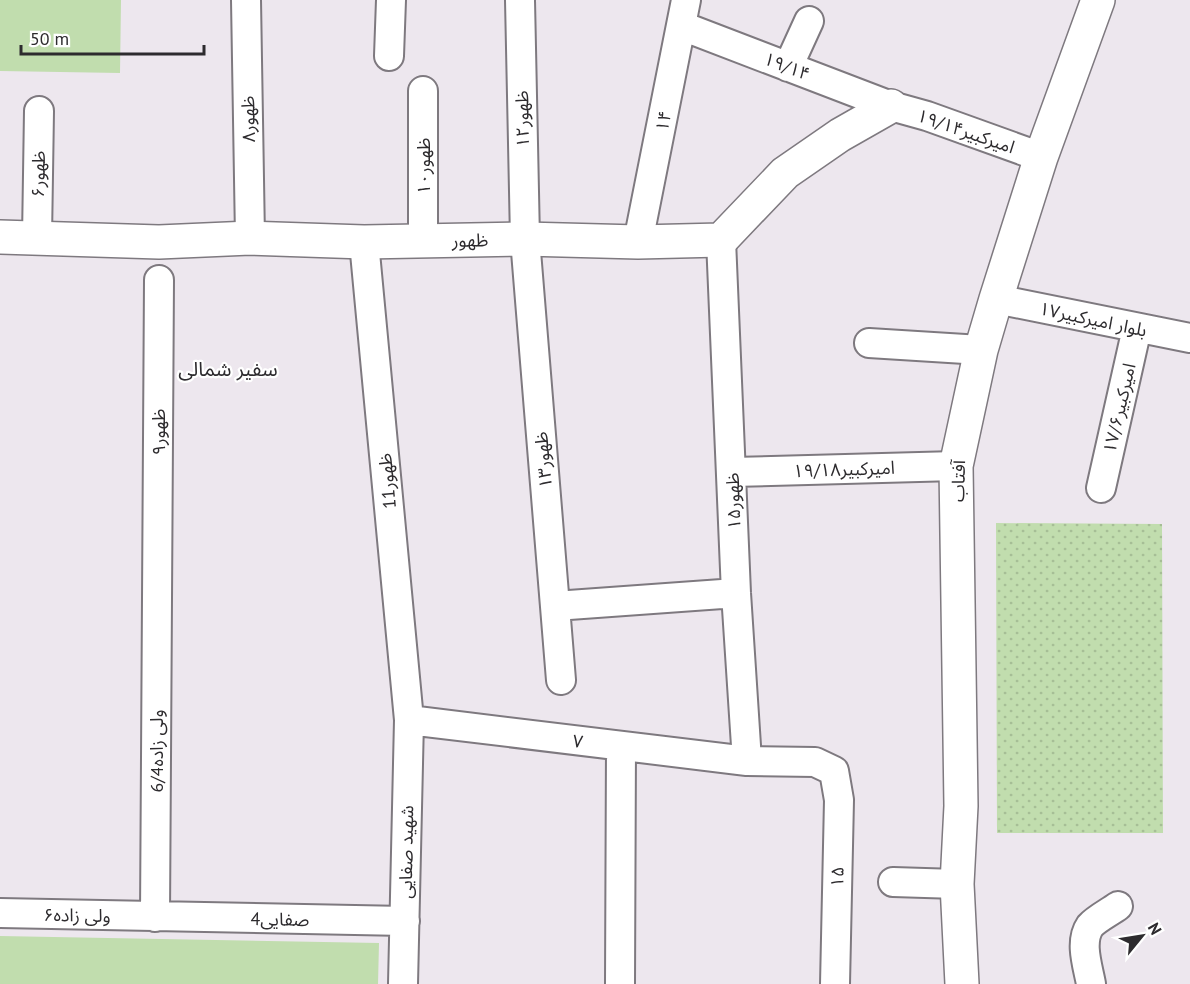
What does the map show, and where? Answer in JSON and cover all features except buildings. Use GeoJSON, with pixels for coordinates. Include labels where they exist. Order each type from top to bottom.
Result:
{"type":"FeatureCollection","features":[{"type":"Feature","properties":{"kind":"street","name":"ظهور۸"},"geometry":{"type":"LineString","coordinates":[[246,0],[250,238]]}},
{"type":"Feature","properties":{"kind":"street"},"geometry":{"type":"LineString","coordinates":[[389,56],[391,0]]}},
{"type":"Feature","properties":{"kind":"street","name":"ظهور۱۲"},"geometry":{"type":"LineString","coordinates":[[520,0],[525,239]]}},
{"type":"Feature","properties":{"kind":"street","name":"آفتاب"},"geometry":{"type":"LineString","coordinates":[[962,984],[957,884],[961,806],[956,466],[981,350],[996,299],[1041,158],[1098,0]]}},
{"type":"Feature","properties":{"kind":"street","name":"۱۹/۱۴"},"geometry":{"type":"LineString","coordinates":[[684,13],[788,67],[891,106]]}},
{"type":"Feature","properties":{"kind":"street","name":"۱۴"},"geometry":{"type":"LineString","coordinates":[[638,243],[684,13]]}},
{"type":"Feature","properties":{"kind":"street"},"geometry":{"type":"LineString","coordinates":[[788,67],[809,21]]}},
{"type":"Feature","properties":{"kind":"street","name":"ظهور۱۰"},"geometry":{"type":"LineString","coordinates":[[423,92],[423,241]]}},
{"type":"Feature","properties":{"kind":"street"},"geometry":{"type":"LineString","coordinates":[[721,240],[785,172],[840,135],[891,106]]}},
{"type":"Feature","properties":{"kind":"street","name":"امیرکبیر۱۹/۱۴"},"geometry":{"type":"LineString","coordinates":[[891,106],[927,116],[1041,158]]}},
{"type":"Feature","properties":{"kind":"street","name":"ظهور۶"},"geometry":{"type":"LineString","coordinates":[[37,238],[39,111]]}},
{"type":"Feature","properties":{"kind":"street","name":"ظهور"},"geometry":{"type":"LineString","coordinates":[[0,237],[159,242],[250,238],[364,242],[525,239],[638,243],[721,240]]}},
{"type":"Feature","properties":{"kind":"street","name":"ظهور۱۳"},"geometry":{"type":"LineString","coordinates":[[525,239],[561,680]]}},
{"type":"Feature","properties":{"kind":"street","name":"ظهور۱۵"},"geometry":{"type":"LineString","coordinates":[[721,240],[736,593],[747,761]]}},
{"type":"Feature","properties":{"kind":"street","name":"11ظهور"},"geometry":{"type":"LineString","coordinates":[[364,242],[409,720]]}},
{"type":"Feature","properties":{"kind":"street","name":"ظهور۹"},"geometry":{"type":"LineString","coordinates":[[157,585],[159,280]]}},
{"type":"Feature","properties":{"kind":"street","name":"بلوار امیرکبیر۱۷"},"geometry":{"type":"LineString","coordinates":[[996,299],[1190,338]]}},
{"type":"Feature","properties":{"kind":"street","name":"امیرکبیر۱۷/۶"},"geometry":{"type":"LineString","coordinates":[[1101,488],[1137,328]]}},
{"type":"Feature","properties":{"kind":"street"},"geometry":{"type":"LineString","coordinates":[[869,343],[981,350]]}},
{"type":"Feature","properties":{"kind":"street","name":"امیرکبیر۱۹/۱۸"},"geometry":{"type":"LineString","coordinates":[[732,472],[956,466]]}},
{"type":"Feature","properties":{"kind":"street","name":"6/4ولی زاده"},"geometry":{"type":"LineString","coordinates":[[155,917],[157,585]]}},
{"type":"Feature","properties":{"kind":"street"},"geometry":{"type":"LineString","coordinates":[[555,606],[736,593]]}},
{"type":"Feature","properties":{"kind":"street","name":"۷"},"geometry":{"type":"LineString","coordinates":[[409,720],[747,761],[815,762],[834,771]]}},
{"type":"Feature","properties":{"kind":"street","name":"شهید صفایی"},"geometry":{"type":"LineString","coordinates":[[404,984],[409,720]]}},
{"type":"Feature","properties":{"kind":"street"},"geometry":{"type":"LineString","coordinates":[[620,984],[621,746]]}},
{"type":"Feature","properties":{"kind":"street","name":"۱۵"},"geometry":{"type":"LineString","coordinates":[[834,771],[839,800],[835,984]]}},
{"type":"Feature","properties":{"kind":"street"},"geometry":{"type":"LineString","coordinates":[[893,882],[957,884]]}},
{"type":"Feature","properties":{"kind":"street"},"geometry":{"type":"LineString","coordinates":[[1091,984],[1084,946],[1090,926],[1118,906]]}},
{"type":"Feature","properties":{"kind":"street","name":"ولی زاده۶"},"geometry":{"type":"LineString","coordinates":[[0,913],[155,917]]}},
{"type":"Feature","properties":{"kind":"street","name":"4صفایی"},"geometry":{"type":"LineString","coordinates":[[155,917],[405,921]]}},
{"type":"Feature","properties":{"kind":"green space"},"geometry":{"type":"Polygon","coordinates":[[[0,0],[121,0],[120,73],[0,71],[0,0]]]}},
{"type":"Feature","properties":{"kind":"green space"},"geometry":{"type":"Polygon","coordinates":[[[996,523],[1162,524],[1163,833],[997,833],[996,523]]]}},
{"type":"Feature","properties":{"kind":"green space"},"geometry":{"type":"Polygon","coordinates":[[[0,936],[379,943],[378,984],[0,984],[0,936]]]}},
{"type":"Feature","properties":{"kind":"district","name":"سفیر شمالی"},"geometry":{"type":"Point","coordinates":[228,369]}}]}
